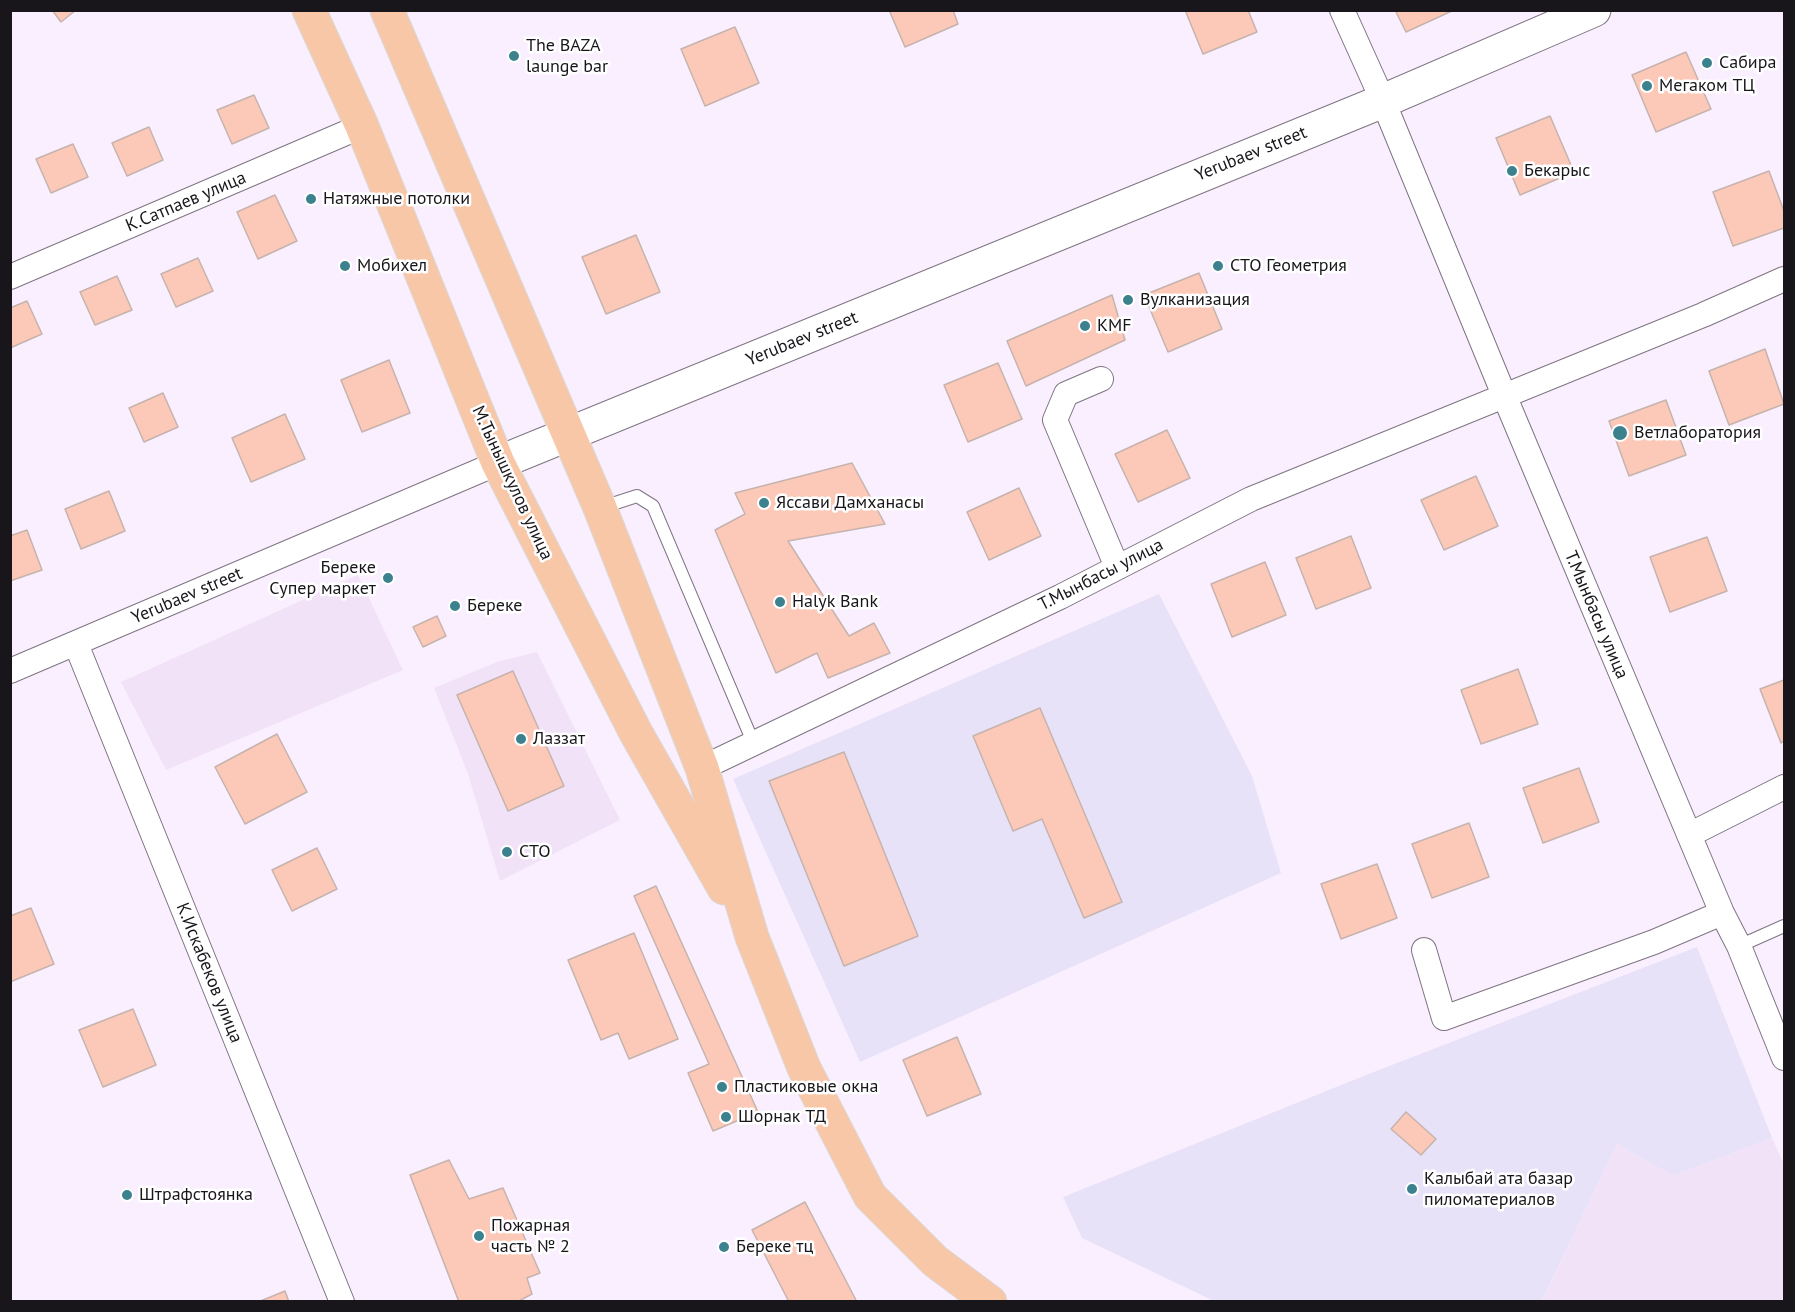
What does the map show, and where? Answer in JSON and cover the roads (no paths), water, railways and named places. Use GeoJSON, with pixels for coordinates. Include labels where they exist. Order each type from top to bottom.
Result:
{"type":"FeatureCollection","features":[{"type":"Feature","properties":{"kind":"main road","name":"М.Тынышкулов улица"},"geometry":{"type":"LineString","coordinates":[[309,10],[362,126],[498,463],[636,734],[752,937]]}},
{"type":"Feature","properties":{"kind":"main road","name":"Yerubaev street"},"geometry":{"type":"LineString","coordinates":[[498,463],[1383,100],[1594,10]]}},
{"type":"Feature","properties":{"kind":"main road","name":"М.Тынышкулов улица"},"geometry":{"type":"LineString","coordinates":[[389,12],[600,508],[702,768],[752,937],[804,1068],[870,1196],[935,1261],[987,1301]]}},
{"type":"Feature","properties":{"kind":"street"},"geometry":{"type":"LineString","coordinates":[[1342,10],[1383,100],[1504,395]]}},
{"type":"Feature","properties":{"kind":"street","name":"К.Сатпаев улица"},"geometry":{"type":"LineString","coordinates":[[10,277],[362,126]]}},
{"type":"Feature","properties":{"kind":"street","name":"Т.Мынбасы улица"},"geometry":{"type":"LineString","coordinates":[[702,768],[1060,597],[1251,499],[1703,315],[1785,279]]}},
{"type":"Feature","properties":{"kind":"street"},"geometry":{"type":"LineString","coordinates":[[1101,379],[1066,394],[1055,420],[1117,567]]}},
{"type":"Feature","properties":{"kind":"street","name":"Т.Мынбасы улица"},"geometry":{"type":"LineString","coordinates":[[1504,395],[1785,1058]]}},
{"type":"Feature","properties":{"kind":"street","name":"Yerubaev street"},"geometry":{"type":"LineString","coordinates":[[10,671],[498,463]]}},
{"type":"Feature","properties":{"kind":"street","name":"К.Искабеков улица"},"geometry":{"type":"LineString","coordinates":[[76,644],[342,1302]]}},
{"type":"Feature","properties":{"kind":"street"},"geometry":{"type":"LineString","coordinates":[[1689,834],[1785,787]]}},
{"type":"Feature","properties":{"kind":"street"},"geometry":{"type":"LineString","coordinates":[[1424,950],[1444,1018],[1654,942],[1722,913]]}},
{"type":"Feature","properties":{"kind":"lane"},"geometry":{"type":"LineString","coordinates":[[600,508],[637,496],[652,506],[753,742]]}},
{"type":"Feature","properties":{"kind":"lane"},"geometry":{"type":"LineString","coordinates":[[1739,946],[1785,926]]}},
{"type":"Feature","properties":{"kind":"place","name":"The BAZA launge bar"},"geometry":{"type":"Point","coordinates":[514,56]}},
{"type":"Feature","properties":{"kind":"place","name":"Сабира"},"geometry":{"type":"Point","coordinates":[1707,63]}},
{"type":"Feature","properties":{"kind":"place","name":"Мегаком ТЦ"},"geometry":{"type":"Point","coordinates":[1647,86]}},
{"type":"Feature","properties":{"kind":"place","name":"Бекарыс"},"geometry":{"type":"Point","coordinates":[1512,171]}},
{"type":"Feature","properties":{"kind":"place","name":"Натяжные потолки"},"geometry":{"type":"Point","coordinates":[311,199]}},
{"type":"Feature","properties":{"kind":"place","name":"Мобихел"},"geometry":{"type":"Point","coordinates":[345,266]}},
{"type":"Feature","properties":{"kind":"place","name":"СТО Геометрия"},"geometry":{"type":"Point","coordinates":[1218,266]}},
{"type":"Feature","properties":{"kind":"place","name":"Вулканизация"},"geometry":{"type":"Point","coordinates":[1128,300]}},
{"type":"Feature","properties":{"kind":"place","name":"KMF"},"geometry":{"type":"Point","coordinates":[1085,326]}},
{"type":"Feature","properties":{"kind":"place","name":"Ветлаборатория"},"geometry":{"type":"Point","coordinates":[1620,433]}},
{"type":"Feature","properties":{"kind":"place","name":"Яссави Дамханасы"},"geometry":{"type":"Point","coordinates":[764,503]}},
{"type":"Feature","properties":{"kind":"place","name":"Береке Супер маркет"},"geometry":{"type":"Point","coordinates":[388,578]}},
{"type":"Feature","properties":{"kind":"place","name":"Halyk Bank"},"geometry":{"type":"Point","coordinates":[780,602]}},
{"type":"Feature","properties":{"kind":"place","name":"Береке"},"geometry":{"type":"Point","coordinates":[455,606]}},
{"type":"Feature","properties":{"kind":"place","name":"Лаззат"},"geometry":{"type":"Point","coordinates":[521,739]}},
{"type":"Feature","properties":{"kind":"place","name":"СТО"},"geometry":{"type":"Point","coordinates":[507,852]}},
{"type":"Feature","properties":{"kind":"place","name":"Пластиковые окна"},"geometry":{"type":"Point","coordinates":[722,1087]}},
{"type":"Feature","properties":{"kind":"place","name":"Шорнак ТД"},"geometry":{"type":"Point","coordinates":[726,1117]}},
{"type":"Feature","properties":{"kind":"place","name":"Калыбай ата базар пиломатериалов"},"geometry":{"type":"Point","coordinates":[1412,1189]}},
{"type":"Feature","properties":{"kind":"place","name":"Штрафстоянка"},"geometry":{"type":"Point","coordinates":[127,1195]}},
{"type":"Feature","properties":{"kind":"place","name":"Пожарная часть № 2"},"geometry":{"type":"Point","coordinates":[479,1236]}},
{"type":"Feature","properties":{"kind":"place","name":"Береке тц"},"geometry":{"type":"Point","coordinates":[724,1247]}}]}
